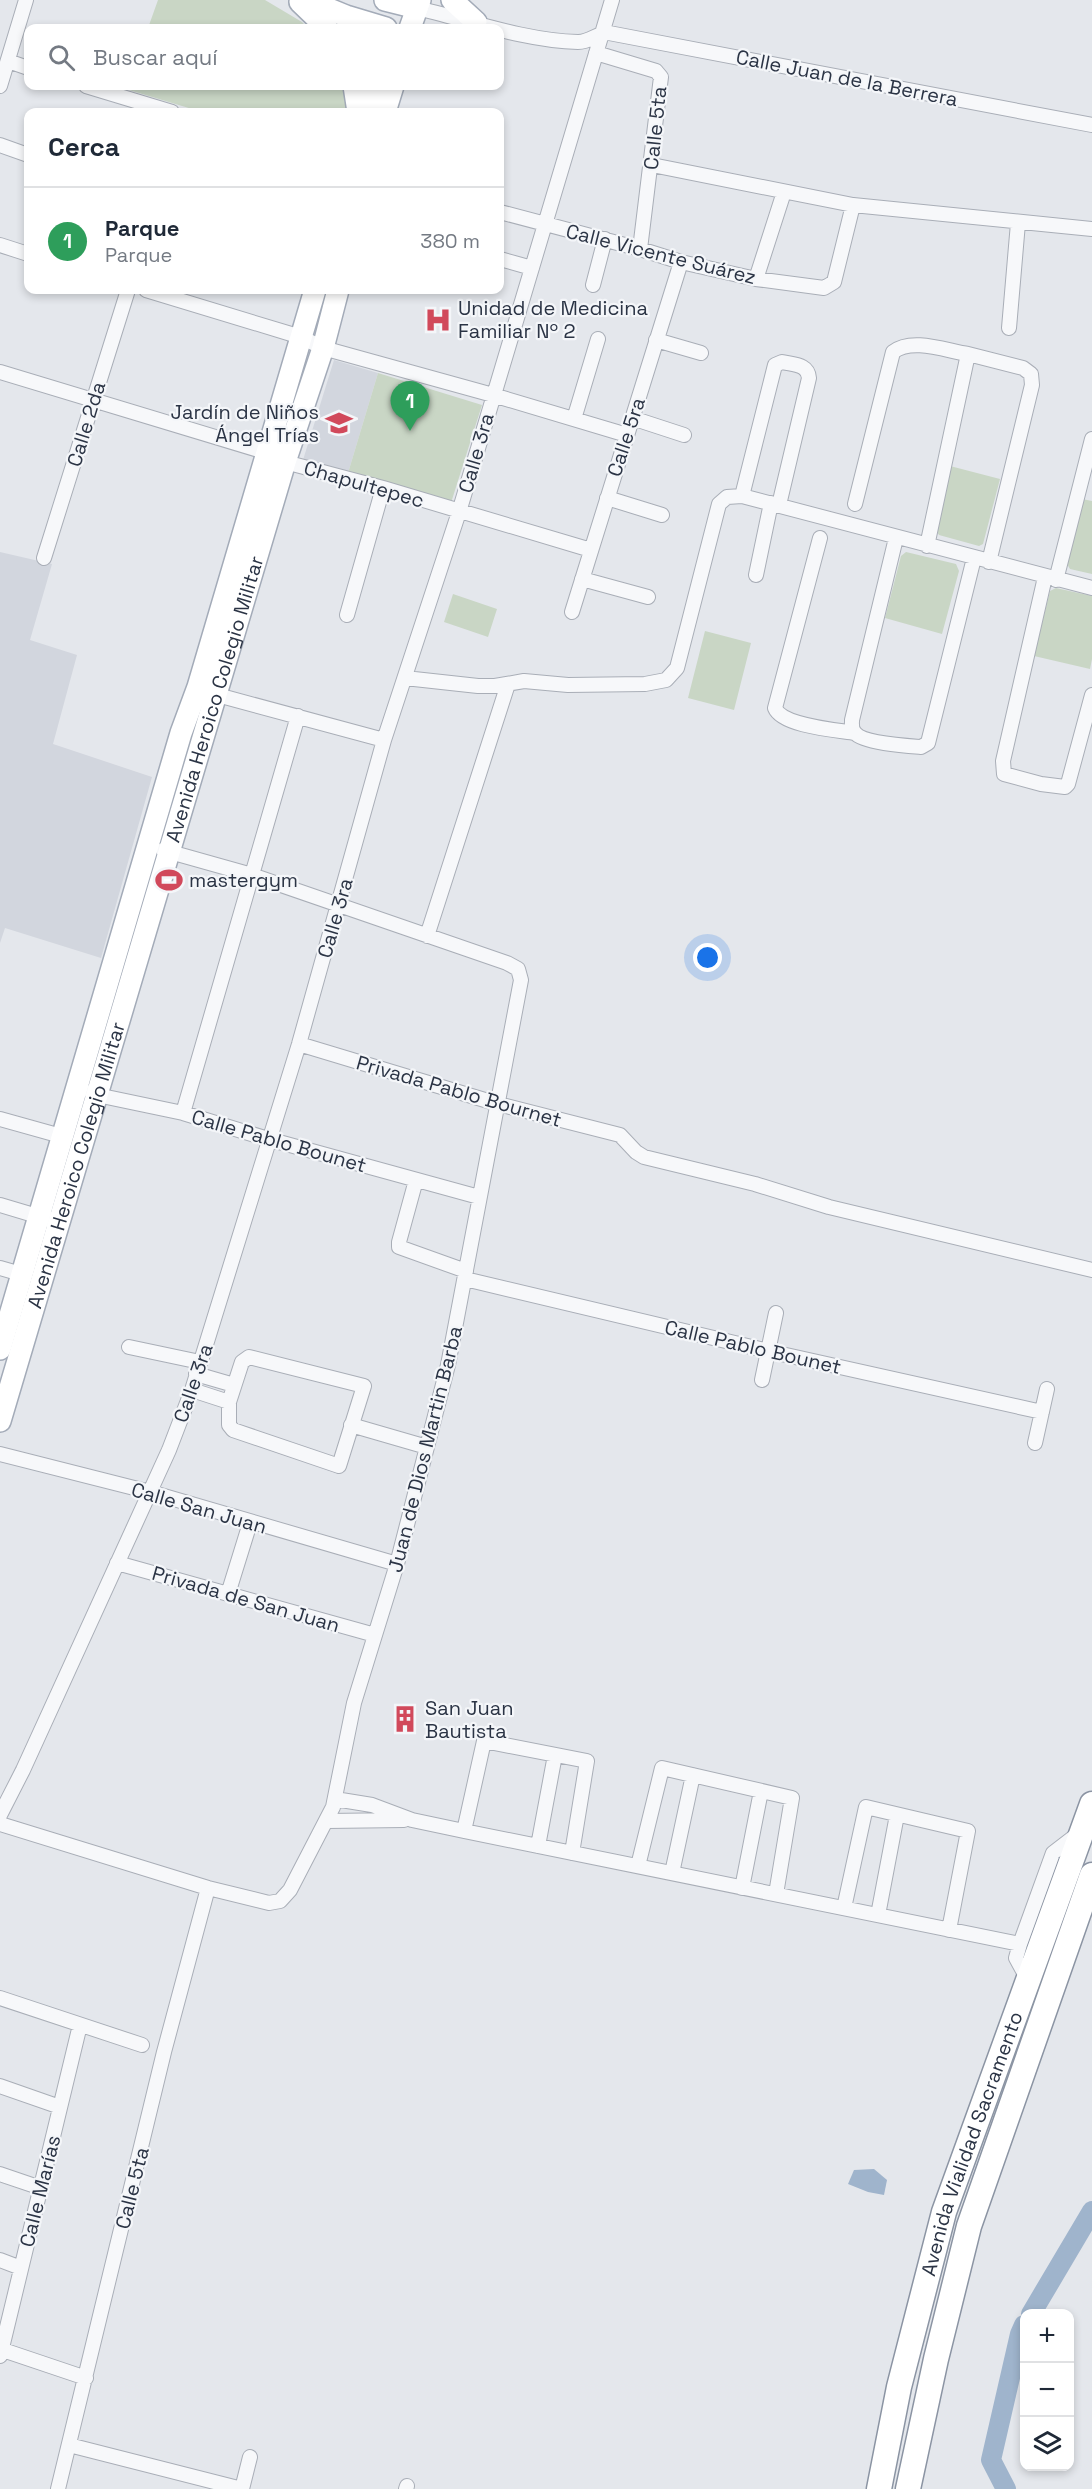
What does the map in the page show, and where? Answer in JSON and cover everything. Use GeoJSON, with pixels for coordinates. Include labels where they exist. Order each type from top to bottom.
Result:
{"type":"FeatureCollection","features":[{"type":"Feature","properties":{"kind":"highway","name":"Avenida Vialidad Sacramento"},"geometry":{"type":"LineString","coordinates":[[879,2489],[899,2387],[944,2212],[1092,1804]]}},
{"type":"Feature","properties":{"kind":"highway","name":"Avenida Vialidad Sacramento"},"geometry":{"type":"LineString","coordinates":[[908,2489],[936,2359],[969,2226],[1092,1875]]}},
{"type":"Feature","properties":{"kind":"main road"},"geometry":{"type":"LineString","coordinates":[[297,0],[323,24]]}},
{"type":"Feature","properties":{"kind":"main road"},"geometry":{"type":"LineString","coordinates":[[307,0],[373,24]]}},
{"type":"Feature","properties":{"kind":"main road"},"geometry":{"type":"LineString","coordinates":[[452,0],[476,22]]}},
{"type":"Feature","properties":{"kind":"main road"},"geometry":{"type":"LineString","coordinates":[[394,24],[405,2]]}},
{"type":"Feature","properties":{"kind":"main road"},"geometry":{"type":"LineString","coordinates":[[405,2],[409,24]]}},
{"type":"Feature","properties":{"kind":"main road"},"geometry":{"type":"LineString","coordinates":[[355,90],[357,108]]}},
{"type":"Feature","properties":{"kind":"main road"},"geometry":{"type":"LineString","coordinates":[[368,108],[374,90]]}},
{"type":"Feature","properties":{"kind":"main road"},"geometry":{"type":"LineString","coordinates":[[386,108],[392,90]]}},
{"type":"Feature","properties":{"kind":"main road","name":"Avenida Heroico Colegio Militar"},"geometry":{"type":"LineString","coordinates":[[207,691],[265,452],[314,294]]}},
{"type":"Feature","properties":{"kind":"main road","name":"Avenida Heroico Colegio Militar"},"geometry":{"type":"LineString","coordinates":[[0,1421],[59,1225],[88,1090],[159,848],[181,733],[207,691],[323,348],[337,294]]}},
{"type":"Feature","properties":{"kind":"main road","name":"Avenida Heroico Colegio Militar"},"geometry":{"type":"LineString","coordinates":[[0,1349],[61,1136],[88,1090]]}},
{"type":"Feature","properties":{"kind":"street"},"geometry":{"type":"LineString","coordinates":[[0,86],[26,0]]}},
{"type":"Feature","properties":{"kind":"street","name":"Calle 3ra"},"geometry":{"type":"LineString","coordinates":[[0,1815],[23,1770],[150,1492],[192,1390],[299,1044],[384,740],[459,512],[612,0]]}},
{"type":"Feature","properties":{"kind":"street"},"geometry":{"type":"LineString","coordinates":[[405,2],[484,24]]}},
{"type":"Feature","properties":{"kind":"street"},"geometry":{"type":"LineString","coordinates":[[504,29],[531,36],[578,42],[593,40],[603,33]]}},
{"type":"Feature","properties":{"kind":"street","name":"Calle Juan de la Berrera"},"geometry":{"type":"LineString","coordinates":[[603,33],[1092,125]]}},
{"type":"Feature","properties":{"kind":"street","name":"Calle 5ta"},"geometry":{"type":"LineString","coordinates":[[596,53],[656,71],[661,77],[640,249]]}},
{"type":"Feature","properties":{"kind":"street"},"geometry":{"type":"LineString","coordinates":[[8,61],[24,67]]}},
{"type":"Feature","properties":{"kind":"street"},"geometry":{"type":"LineString","coordinates":[[99,90],[159,108]]}},
{"type":"Feature","properties":{"kind":"street"},"geometry":{"type":"LineString","coordinates":[[0,146],[24,154]]}},
{"type":"Feature","properties":{"kind":"street"},"geometry":{"type":"LineString","coordinates":[[652,165],[853,205],[1092,229]]}},
{"type":"Feature","properties":{"kind":"street"},"geometry":{"type":"LineString","coordinates":[[756,279],[784,192]]}},
{"type":"Feature","properties":{"kind":"street","name":"Calle Vicente Suárez"},"geometry":{"type":"LineString","coordinates":[[504,213],[605,239],[681,262],[756,279],[824,288],[834,282],[853,205]]}},
{"type":"Feature","properties":{"kind":"street"},"geometry":{"type":"LineString","coordinates":[[1009,328],[1018,223]]}},
{"type":"Feature","properties":{"kind":"street"},"geometry":{"type":"LineString","coordinates":[[593,285],[605,239]]}},
{"type":"Feature","properties":{"kind":"street"},"geometry":{"type":"LineString","coordinates":[[0,245],[24,253]]}},
{"type":"Feature","properties":{"kind":"street"},"geometry":{"type":"LineString","coordinates":[[504,260],[532,268]]}},
{"type":"Feature","properties":{"kind":"street","name":"Calle 5ra"},"geometry":{"type":"LineString","coordinates":[[572,612],[681,262]]}},
{"type":"Feature","properties":{"kind":"street","name":"Calle 2da"},"geometry":{"type":"LineString","coordinates":[[44,558],[127,294]]}},
{"type":"Feature","properties":{"kind":"street"},"geometry":{"type":"LineString","coordinates":[[159,294],[301,337],[323,348],[494,395],[627,435]]}},
{"type":"Feature","properties":{"kind":"street"},"geometry":{"type":"LineString","coordinates":[[574,419],[598,339]]}},
{"type":"Feature","properties":{"kind":"street"},"geometry":{"type":"LineString","coordinates":[[656,340],[702,353]]}},
{"type":"Feature","properties":{"kind":"street"},"geometry":{"type":"LineString","coordinates":[[855,504],[893,352],[900,347],[919,346],[968,354],[1023,368],[1033,378],[990,562]]}},
{"type":"Feature","properties":{"kind":"street"},"geometry":{"type":"LineString","coordinates":[[927,546],[968,354]]}},
{"type":"Feature","properties":{"kind":"street"},"geometry":{"type":"LineString","coordinates":[[742,496],[775,365],[782,362],[804,367],[808,371],[809,378],[756,575]]}},
{"type":"Feature","properties":{"kind":"street","name":"Chapultepec"},"geometry":{"type":"LineString","coordinates":[[0,372],[265,452],[285,462],[383,488],[591,550]]}},
{"type":"Feature","properties":{"kind":"street"},"geometry":{"type":"LineString","coordinates":[[632,418],[684,435]]}},
{"type":"Feature","properties":{"kind":"street"},"geometry":{"type":"LineString","coordinates":[[1092,439],[1050,578],[1003,761],[1004,774],[1041,784],[1065,786],[1068,784],[1092,695]]}},
{"type":"Feature","properties":{"kind":"street"},"geometry":{"type":"LineString","coordinates":[[347,615],[383,488]]}},
{"type":"Feature","properties":{"kind":"street"},"geometry":{"type":"LineString","coordinates":[[405,678],[461,685],[495,686],[524,681],[568,686],[645,684],[659,682],[672,675],[677,668],[719,504],[727,498],[742,496],[1092,588]]}},
{"type":"Feature","properties":{"kind":"street"},"geometry":{"type":"LineString","coordinates":[[607,498],[662,515]]}},
{"type":"Feature","properties":{"kind":"street"},"geometry":{"type":"LineString","coordinates":[[820,538],[775,708],[783,718],[794,722],[855,733],[866,739],[917,747],[928,743],[974,558]]}},
{"type":"Feature","properties":{"kind":"street"},"geometry":{"type":"LineString","coordinates":[[855,733],[852,720],[896,538]]}},
{"type":"Feature","properties":{"kind":"street"},"geometry":{"type":"LineString","coordinates":[[582,579],[648,597]]}},
{"type":"Feature","properties":{"kind":"street"},"geometry":{"type":"LineString","coordinates":[[159,848],[252,875],[427,936],[508,684]]}},
{"type":"Feature","properties":{"kind":"street"},"geometry":{"type":"LineString","coordinates":[[207,691],[384,740]]}},
{"type":"Feature","properties":{"kind":"street"},"geometry":{"type":"LineString","coordinates":[[183,1113],[298,716]]}},
{"type":"Feature","properties":{"kind":"street","name":"Juan de Dios Martin Barba"},"geometry":{"type":"LineString","coordinates":[[208,1888],[268,1903],[280,1901],[290,1890],[327,1821],[335,1800],[354,1703],[398,1564],[448,1365],[521,980],[518,969],[507,963],[427,936]]}},
{"type":"Feature","properties":{"kind":"street","name":"Privada Pablo Bournet"},"geometry":{"type":"LineString","coordinates":[[299,1044],[498,1104],[620,1135],[644,1157],[754,1184],[839,1210],[1092,1270]]}},
{"type":"Feature","properties":{"kind":"street","name":"Calle Pablo Bounet"},"geometry":{"type":"LineString","coordinates":[[88,1090],[183,1113],[268,1139],[479,1197]]}},
{"type":"Feature","properties":{"kind":"street"},"geometry":{"type":"LineString","coordinates":[[0,1119],[61,1136]]}},
{"type":"Feature","properties":{"kind":"street","name":"Calle Pablo Bounet"},"geometry":{"type":"LineString","coordinates":[[416,1180],[399,1247],[465,1275],[768,1351],[1042,1412]]}},
{"type":"Feature","properties":{"kind":"street"},"geometry":{"type":"LineString","coordinates":[[0,1205],[39,1216],[59,1225]]}},
{"type":"Feature","properties":{"kind":"street"},"geometry":{"type":"LineString","coordinates":[[0,1268],[21,1274]]}},
{"type":"Feature","properties":{"kind":"street"},"geometry":{"type":"LineString","coordinates":[[762,1380],[776,1312]]}},
{"type":"Feature","properties":{"kind":"street"},"geometry":{"type":"LineString","coordinates":[[129,1347],[198,1368],[234,1385]]}},
{"type":"Feature","properties":{"kind":"street"},"geometry":{"type":"LineString","coordinates":[[249,1357],[363,1386],[339,1466],[233,1430],[228,1423],[229,1402],[234,1385],[242,1362],[249,1357]]}},
{"type":"Feature","properties":{"kind":"street"},"geometry":{"type":"LineString","coordinates":[[1035,1443],[1047,1389]]}},
{"type":"Feature","properties":{"kind":"street"},"geometry":{"type":"LineString","coordinates":[[192,1390],[229,1402]]}},
{"type":"Feature","properties":{"kind":"street"},"geometry":{"type":"LineString","coordinates":[[351,1425],[427,1447]]}},
{"type":"Feature","properties":{"kind":"street","name":"Calle San Juan"},"geometry":{"type":"LineString","coordinates":[[0,1454],[150,1492],[250,1523],[398,1564]]}},
{"type":"Feature","properties":{"kind":"street"},"geometry":{"type":"LineString","coordinates":[[228,1594],[250,1523]]}},
{"type":"Feature","properties":{"kind":"street","name":"Privada de San Juan"},"geometry":{"type":"LineString","coordinates":[[117,1563],[375,1635]]}},
{"type":"Feature","properties":{"kind":"street"},"geometry":{"type":"LineString","coordinates":[[464,1831],[484,1741],[586,1761],[572,1853]]}},
{"type":"Feature","properties":{"kind":"street"},"geometry":{"type":"LineString","coordinates":[[538,1846],[555,1755]]}},
{"type":"Feature","properties":{"kind":"street"},"geometry":{"type":"LineString","coordinates":[[638,1866],[662,1768],[792,1798],[776,1894]]}},
{"type":"Feature","properties":{"kind":"street"},"geometry":{"type":"LineString","coordinates":[[672,1873],[693,1775]]}},
{"type":"Feature","properties":{"kind":"street"},"geometry":{"type":"LineString","coordinates":[[742,1888],[761,1791]]}},
{"type":"Feature","properties":{"kind":"street"},"geometry":{"type":"LineString","coordinates":[[335,1800],[372,1805],[412,1820],[464,1831],[1020,1944]]}},
{"type":"Feature","properties":{"kind":"street"},"geometry":{"type":"LineString","coordinates":[[844,1908],[866,1807],[968,1831],[949,1930]]}},
{"type":"Feature","properties":{"kind":"street"},"geometry":{"type":"LineString","coordinates":[[878,1915],[897,1815]]}},
{"type":"Feature","properties":{"kind":"street"},"geometry":{"type":"LineString","coordinates":[[327,1821],[412,1820]]}},
{"type":"Feature","properties":{"kind":"street"},"geometry":{"type":"LineString","coordinates":[[0,1824],[208,1888]]}},
{"type":"Feature","properties":{"kind":"street"},"geometry":{"type":"LineString","coordinates":[[1029,1981],[1016,1958],[1020,1944],[1053,1853],[1083,1829]]}},
{"type":"Feature","properties":{"kind":"street","name":"Calle 5ta"},"geometry":{"type":"LineString","coordinates":[[58,2489],[165,2052],[208,1888]]}},
{"type":"Feature","properties":{"kind":"street"},"geometry":{"type":"LineString","coordinates":[[0,1998],[142,2044]]}},
{"type":"Feature","properties":{"kind":"street","name":"Calle Marías"},"geometry":{"type":"LineString","coordinates":[[1,2352],[81,2025]]}},
{"type":"Feature","properties":{"kind":"street"},"geometry":{"type":"LineString","coordinates":[[0,2086],[60,2107]]}},
{"type":"Feature","properties":{"kind":"street"},"geometry":{"type":"LineString","coordinates":[[0,2174],[41,2188]]}},
{"type":"Feature","properties":{"kind":"street"},"geometry":{"type":"LineString","coordinates":[[0,2260],[21,2268]]}},
{"type":"Feature","properties":{"kind":"street"},"geometry":{"type":"LineString","coordinates":[[1,2352],[86,2378]]}},
{"type":"Feature","properties":{"kind":"street"},"geometry":{"type":"LineString","coordinates":[[69,2445],[242,2489],[250,2457]]}},
{"type":"Feature","properties":{"kind":"shaded area","name":"Jardín de Niños Ángel Trías"},"geometry":{"type":"Polygon","coordinates":[[[334,360],[378,373],[348,473],[303,460],[334,360]]]}},
{"type":"Feature","properties":{"kind":"shaded area"},"geometry":{"type":"Polygon","coordinates":[[[0,552],[52,564],[30,640],[77,655],[53,744],[152,777],[101,958],[5,928],[0,943],[0,552]]]}},
{"type":"Feature","properties":{"kind":"green space"},"geometry":{"type":"Polygon","coordinates":[[[158,0],[265,0],[304,24],[149,24],[158,0]]]}},
{"type":"Feature","properties":{"kind":"green space"},"geometry":{"type":"Polygon","coordinates":[[[129,90],[345,90],[348,108],[189,108],[129,90]]]}},
{"type":"Feature","properties":{"kind":"green space"},"geometry":{"type":"Polygon","coordinates":[[[378,373],[482,405],[450,506],[348,473],[378,373]]]}},
{"type":"Feature","properties":{"kind":"green space"},"geometry":{"type":"Polygon","coordinates":[[[950,466],[1000,479],[983,544],[979,546],[939,535],[935,529],[950,466]]]}},
{"type":"Feature","properties":{"kind":"green space"},"geometry":{"type":"Polygon","coordinates":[[[1082,499],[1092,501],[1092,574],[1070,569],[1067,564],[1082,499]]]}},
{"type":"Feature","properties":{"kind":"green space"},"geometry":{"type":"Polygon","coordinates":[[[906,552],[956,564],[959,571],[942,634],[885,618],[901,556],[906,552]]]}},
{"type":"Feature","properties":{"kind":"green space"},"geometry":{"type":"Polygon","coordinates":[[[1056,588],[1092,596],[1090,669],[1034,656],[1050,591],[1056,588]]]}},
{"type":"Feature","properties":{"kind":"green space"},"geometry":{"type":"Polygon","coordinates":[[[453,594],[497,609],[488,637],[444,622],[453,594]]]}},
{"type":"Feature","properties":{"kind":"green space"},"geometry":{"type":"Polygon","coordinates":[[[705,631],[751,643],[734,710],[688,698],[705,631]]]}},
{"type":"Feature","properties":{"kind":"water"},"geometry":{"type":"Polygon","coordinates":[[[874,2169],[887,2180],[884,2195],[868,2192],[848,2184],[854,2170],[874,2169]]]}},
{"type":"Feature","properties":{"kind":"waterway"},"geometry":{"type":"LineString","coordinates":[[1034,2309],[1092,2211]]}},
{"type":"Feature","properties":{"kind":"waterway"},"geometry":{"type":"LineString","coordinates":[[1006,2489],[991,2460],[1020,2334]]}},
{"type":"Feature","properties":{"kind":"place","name":"Unidad de Medicina Familiar Nº 2"},"geometry":{"type":"Point","coordinates":[438,320]}},
{"type":"Feature","properties":{"kind":"place","name":"Jardín de Niños Ángel Trías"},"geometry":{"type":"Point","coordinates":[339,423]}},
{"type":"Feature","properties":{"kind":"place","name":"Parque"},"geometry":{"type":"Point","coordinates":[410,431]}},
{"type":"Feature","properties":{"kind":"place","name":"mastergym"},"geometry":{"type":"Point","coordinates":[169,880]}},
{"type":"Feature","properties":{"kind":"place","name":"San Juan Bautista"},"geometry":{"type":"Point","coordinates":[405,1719]}}]}
